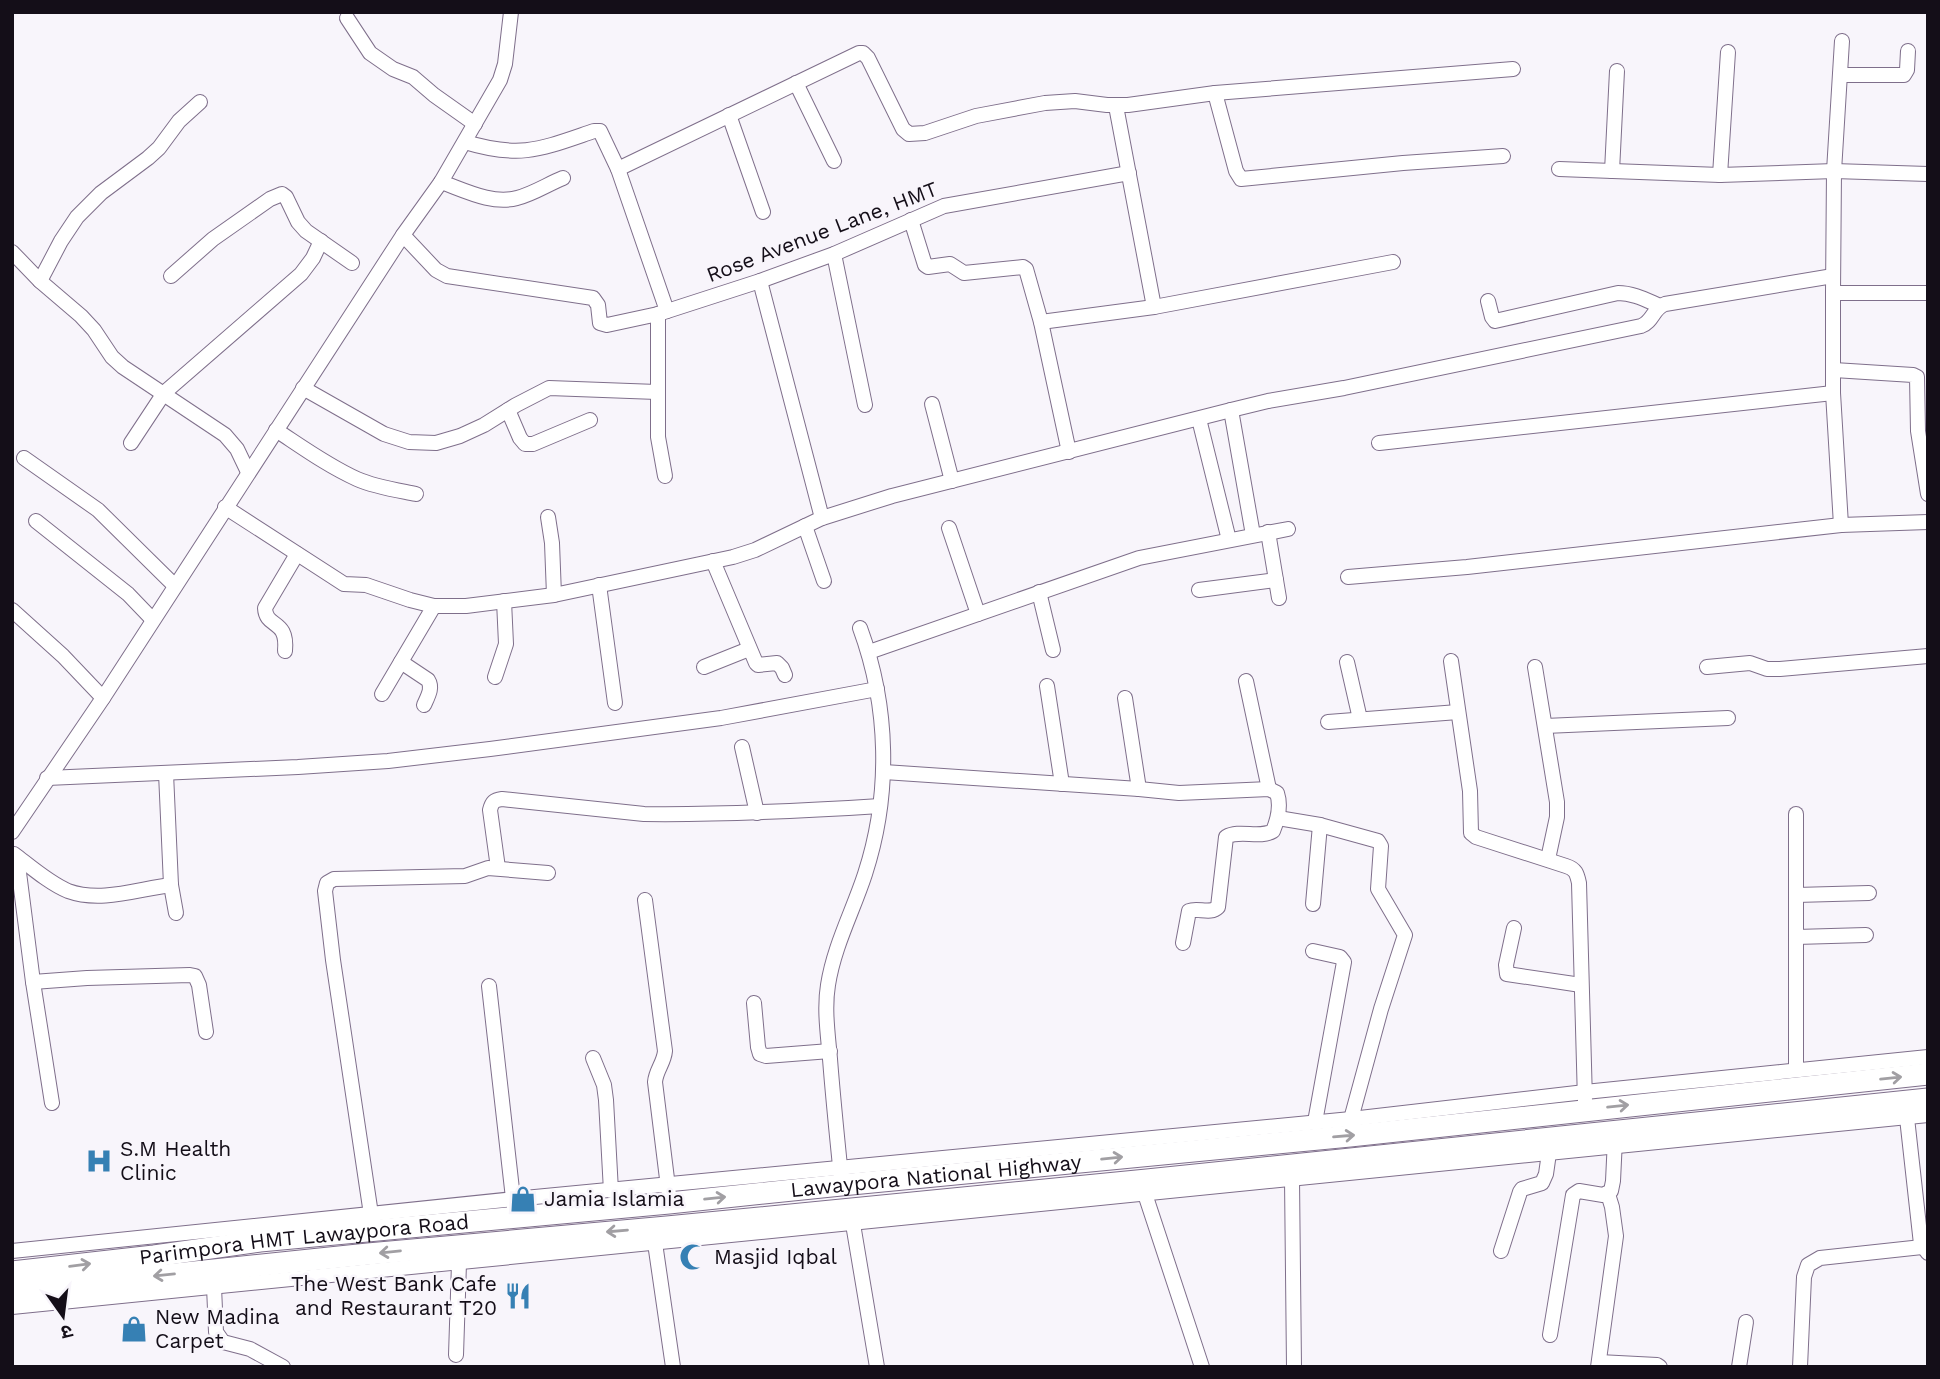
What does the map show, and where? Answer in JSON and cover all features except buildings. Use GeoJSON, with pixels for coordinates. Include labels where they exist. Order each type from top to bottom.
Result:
{"type":"FeatureCollection","features":[{"type":"Feature","properties":{"kind":"highway","name":"Lawaypora National Highway"},"geometry":{"type":"LineString","coordinates":[[598,1209],[669,1194],[841,1176],[1276,1142],[1585,1101],[1855,1083],[1928,1074]]}},
{"type":"Feature","properties":{"kind":"highway"},"geometry":{"type":"LineString","coordinates":[[12,1291],[1147,1180],[1285,1172],[1905,1109],[1928,1099]]}},
{"type":"Feature","properties":{"kind":"highway"},"geometry":{"type":"LineString","coordinates":[[1276,1142],[1285,1172]]}},
{"type":"Feature","properties":{"kind":"highway","name":"Parimpora HMT Lawaypora Road"},"geometry":{"type":"LineString","coordinates":[[12,1272],[154,1256],[372,1222],[514,1209],[598,1209]]}},
{"type":"Feature","properties":{"kind":"street"},"geometry":{"type":"LineString","coordinates":[[12,832],[103,698],[403,234],[441,182],[500,80],[505,64],[511,12]]}},
{"type":"Feature","properties":{"kind":"street"},"geometry":{"type":"LineString","coordinates":[[347,18],[370,53],[393,68],[414,77],[475,124]]}},
{"type":"Feature","properties":{"kind":"street"},"geometry":{"type":"LineString","coordinates":[[1841,525],[1833,393],[1833,276],[1834,171],[1842,41]]}},
{"type":"Feature","properties":{"kind":"street"},"geometry":{"type":"LineString","coordinates":[[1840,75],[1904,75],[1908,70],[1908,51]]}},
{"type":"Feature","properties":{"kind":"street"},"geometry":{"type":"LineString","coordinates":[[1720,175],[1728,52]]}},
{"type":"Feature","properties":{"kind":"street"},"geometry":{"type":"LineString","coordinates":[[618,169],[859,53],[868,58],[903,129],[909,134],[925,133],[976,116],[1045,103],[1075,101],[1116,106],[1215,93],[1513,69]]}},
{"type":"Feature","properties":{"kind":"street"},"geometry":{"type":"LineString","coordinates":[[1612,171],[1617,71]]}},
{"type":"Feature","properties":{"kind":"street"},"geometry":{"type":"LineString","coordinates":[[796,83],[834,161]]}},
{"type":"Feature","properties":{"kind":"street"},"geometry":{"type":"LineString","coordinates":[[1215,93],[1236,171],[1241,179],[1503,156]]}},
{"type":"Feature","properties":{"kind":"street"},"geometry":{"type":"LineString","coordinates":[[40,281],[77,217],[101,193],[159,148],[179,121],[200,102]]}},
{"type":"Feature","properties":{"kind":"street"},"geometry":{"type":"LineString","coordinates":[[1116,106],[1154,307]]}},
{"type":"Feature","properties":{"kind":"street"},"geometry":{"type":"LineString","coordinates":[[729,115],[763,212]]}},
{"type":"Feature","properties":{"kind":"street"},"geometry":{"type":"LineString","coordinates":[[465,142],[497,150],[524,151],[547,147],[597,130],[603,135],[618,169],[662,312],[657,392],[658,437],[664,476]]}},
{"type":"Feature","properties":{"kind":"street"},"geometry":{"type":"LineString","coordinates":[[1559,169],[1720,175],[1834,171],[1928,172]]}},
{"type":"Feature","properties":{"kind":"street","name":"Rose Avenue Lane, HMT"},"geometry":{"type":"LineString","coordinates":[[403,234],[436,270],[447,276],[593,298],[598,305],[600,323],[603,325],[662,312],[760,281],[834,254],[932,210],[957,203],[1129,173]]}},
{"type":"Feature","properties":{"kind":"street"},"geometry":{"type":"LineString","coordinates":[[441,182],[489,198],[506,200],[524,196],[563,177]]}},
{"type":"Feature","properties":{"kind":"street"},"geometry":{"type":"LineString","coordinates":[[171,276],[213,239],[282,194],[306,232],[352,263]]}},
{"type":"Feature","properties":{"kind":"street"},"geometry":{"type":"LineString","coordinates":[[911,220],[925,265],[928,267],[950,264],[964,273],[1025,268],[1041,322],[1069,453]]}},
{"type":"Feature","properties":{"kind":"street"},"geometry":{"type":"LineString","coordinates":[[131,443],[164,393],[301,274],[321,241]]}},
{"type":"Feature","properties":{"kind":"street"},"geometry":{"type":"LineString","coordinates":[[12,252],[40,281],[81,316],[123,367],[225,435],[237,449],[248,472]]}},
{"type":"Feature","properties":{"kind":"street"},"geometry":{"type":"LineString","coordinates":[[834,254],[865,405]]}},
{"type":"Feature","properties":{"kind":"street"},"geometry":{"type":"LineString","coordinates":[[1041,322],[1154,307],[1393,262]]}},
{"type":"Feature","properties":{"kind":"street"},"geometry":{"type":"LineString","coordinates":[[1488,300],[1495,321],[1618,293],[1638,296],[1660,306],[1833,276]]}},
{"type":"Feature","properties":{"kind":"street"},"geometry":{"type":"LineString","coordinates":[[760,281],[822,518]]}},
{"type":"Feature","properties":{"kind":"street"},"geometry":{"type":"LineString","coordinates":[[1833,293],[1928,293]]}},
{"type":"Feature","properties":{"kind":"street"},"geometry":{"type":"LineString","coordinates":[[225,507],[344,584],[366,585],[434,606],[466,606],[554,595],[755,550],[822,518],[892,496],[1231,410],[1641,326],[1648,322],[1660,306]]}},
{"type":"Feature","properties":{"kind":"street"},"geometry":{"type":"LineString","coordinates":[[1834,370],[1917,377],[1918,431],[1928,495]]}},
{"type":"Feature","properties":{"kind":"street"},"geometry":{"type":"LineString","coordinates":[[303,388],[384,434],[409,442],[436,443],[484,425],[540,391],[557,387],[657,392]]}},
{"type":"Feature","properties":{"kind":"street"},"geometry":{"type":"LineString","coordinates":[[1379,443],[1833,393]]}},
{"type":"Feature","properties":{"kind":"street"},"geometry":{"type":"LineString","coordinates":[[932,404],[952,481]]}},
{"type":"Feature","properties":{"kind":"street"},"geometry":{"type":"LineString","coordinates":[[508,410],[525,444],[590,420]]}},
{"type":"Feature","properties":{"kind":"street"},"geometry":{"type":"LineString","coordinates":[[1231,410],[1253,536]]}},
{"type":"Feature","properties":{"kind":"street"},"geometry":{"type":"LineString","coordinates":[[1199,419],[1229,540]]}},
{"type":"Feature","properties":{"kind":"street"},"geometry":{"type":"LineString","coordinates":[[276,430],[358,480],[416,494]]}},
{"type":"Feature","properties":{"kind":"street"},"geometry":{"type":"LineString","coordinates":[[24,458],[98,510],[175,586]]}},
{"type":"Feature","properties":{"kind":"street"},"geometry":{"type":"LineString","coordinates":[[548,517],[554,595]]}},
{"type":"Feature","properties":{"kind":"street"},"geometry":{"type":"LineString","coordinates":[[36,521],[128,594],[152,619]]}},
{"type":"Feature","properties":{"kind":"street"},"geometry":{"type":"LineString","coordinates":[[1348,577],[1467,567],[1841,525],[1928,522]]}},
{"type":"Feature","properties":{"kind":"street"},"geometry":{"type":"LineString","coordinates":[[805,526],[824,582]]}},
{"type":"Feature","properties":{"kind":"street"},"geometry":{"type":"LineString","coordinates":[[949,528],[978,614]]}},
{"type":"Feature","properties":{"kind":"street"},"geometry":{"type":"LineString","coordinates":[[869,652],[1139,558],[1287,529]]}},
{"type":"Feature","properties":{"kind":"street"},"geometry":{"type":"LineString","coordinates":[[1268,532],[1279,598]]}},
{"type":"Feature","properties":{"kind":"street"},"geometry":{"type":"LineString","coordinates":[[285,651],[285,634],[264,613],[297,554]]}},
{"type":"Feature","properties":{"kind":"street"},"geometry":{"type":"LineString","coordinates":[[713,561],[758,665],[777,663],[785,675]]}},
{"type":"Feature","properties":{"kind":"street"},"geometry":{"type":"LineString","coordinates":[[1199,590],[1276,580]]}},
{"type":"Feature","properties":{"kind":"street"},"geometry":{"type":"LineString","coordinates":[[599,585],[615,703]]}},
{"type":"Feature","properties":{"kind":"street"},"geometry":{"type":"LineString","coordinates":[[1039,592],[1053,650]]}},
{"type":"Feature","properties":{"kind":"street"},"geometry":{"type":"LineString","coordinates":[[495,677],[506,644],[504,601]]}},
{"type":"Feature","properties":{"kind":"street"},"geometry":{"type":"LineString","coordinates":[[382,694],[434,606]]}},
{"type":"Feature","properties":{"kind":"street"},"geometry":{"type":"LineString","coordinates":[[12,610],[63,656],[103,698]]}},
{"type":"Feature","properties":{"kind":"street"},"geometry":{"type":"LineString","coordinates":[[860,628],[869,652],[877,689],[884,772],[866,873],[846,925],[828,985],[827,1014],[841,1176],[1315,1122],[1521,1109]]}},
{"type":"Feature","properties":{"kind":"street"},"geometry":{"type":"LineString","coordinates":[[704,667],[749,649]]}},
{"type":"Feature","properties":{"kind":"street"},"geometry":{"type":"LineString","coordinates":[[1707,667],[1751,663],[1767,669],[1780,669],[1928,656]]}},
{"type":"Feature","properties":{"kind":"street"},"geometry":{"type":"LineString","coordinates":[[1451,661],[1470,792],[1471,834],[1573,868],[1576,872],[1585,1101],[1796,1070],[1928,1056]]}},
{"type":"Feature","properties":{"kind":"street"},"geometry":{"type":"LineString","coordinates":[[401,662],[430,683],[431,688],[424,705]]}},
{"type":"Feature","properties":{"kind":"street"},"geometry":{"type":"LineString","coordinates":[[1347,662],[1360,719]]}},
{"type":"Feature","properties":{"kind":"street"},"geometry":{"type":"LineString","coordinates":[[1535,667],[1557,802],[1548,859]]}},
{"type":"Feature","properties":{"kind":"street"},"geometry":{"type":"LineString","coordinates":[[1246,681],[1269,789]]}},
{"type":"Feature","properties":{"kind":"street"},"geometry":{"type":"LineString","coordinates":[[1047,686],[1062,784]]}},
{"type":"Feature","properties":{"kind":"street"},"geometry":{"type":"LineString","coordinates":[[47,778],[387,761],[721,718],[877,689]]}},
{"type":"Feature","properties":{"kind":"street"},"geometry":{"type":"LineString","coordinates":[[1125,698],[1139,789]]}},
{"type":"Feature","properties":{"kind":"street"},"geometry":{"type":"LineString","coordinates":[[1328,722],[1458,712]]}},
{"type":"Feature","properties":{"kind":"street"},"geometry":{"type":"LineString","coordinates":[[1545,726],[1728,718]]}},
{"type":"Feature","properties":{"kind":"street"},"geometry":{"type":"LineString","coordinates":[[742,747],[757,813]]}},
{"type":"Feature","properties":{"kind":"street"},"geometry":{"type":"LineString","coordinates":[[884,772],[1179,793],[1269,789],[1277,793],[1278,818],[1271,833],[1233,833],[1226,837],[1218,907],[1211,911],[1190,910],[1183,943]]}},
{"type":"Feature","properties":{"kind":"street"},"geometry":{"type":"LineString","coordinates":[[166,773],[171,885],[176,914]]}},
{"type":"Feature","properties":{"kind":"street"},"geometry":{"type":"LineString","coordinates":[[498,868],[490,810],[495,800],[644,814],[757,813],[880,806]]}},
{"type":"Feature","properties":{"kind":"street"},"geometry":{"type":"LineString","coordinates":[[1796,814],[1796,1070]]}},
{"type":"Feature","properties":{"kind":"street"},"geometry":{"type":"LineString","coordinates":[[1278,818],[1320,825],[1378,841],[1381,846],[1378,889],[1405,935],[1381,1009],[1351,1119]]}},
{"type":"Feature","properties":{"kind":"street"},"geometry":{"type":"LineString","coordinates":[[1313,904],[1320,825]]}},
{"type":"Feature","properties":{"kind":"street"},"geometry":{"type":"LineString","coordinates":[[15,855],[61,887],[86,895],[113,895],[171,885]]}},
{"type":"Feature","properties":{"kind":"street"},"geometry":{"type":"LineString","coordinates":[[15,855],[52,1104]]}},
{"type":"Feature","properties":{"kind":"street"},"geometry":{"type":"LineString","coordinates":[[12,1251],[372,1222],[333,960],[325,891],[327,883],[334,879],[465,876],[488,868],[548,873]]}},
{"type":"Feature","properties":{"kind":"street"},"geometry":{"type":"LineString","coordinates":[[1796,895],[1869,893]]}},
{"type":"Feature","properties":{"kind":"street"},"geometry":{"type":"LineString","coordinates":[[489,986],[514,1209],[611,1191],[669,1194],[655,1082],[665,1051],[645,901]]}},
{"type":"Feature","properties":{"kind":"street"},"geometry":{"type":"LineString","coordinates":[[1514,928],[1506,965],[1507,974],[1581,985]]}},
{"type":"Feature","properties":{"kind":"street"},"geometry":{"type":"LineString","coordinates":[[1796,937],[1866,935]]}},
{"type":"Feature","properties":{"kind":"street"},"geometry":{"type":"LineString","coordinates":[[1313,951],[1340,957],[1344,962],[1315,1122]]}},
{"type":"Feature","properties":{"kind":"street"},"geometry":{"type":"LineString","coordinates":[[33,982],[113,976],[195,976],[199,985],[206,1032]]}},
{"type":"Feature","properties":{"kind":"street"},"geometry":{"type":"LineString","coordinates":[[754,1003],[760,1054],[766,1056],[830,1051]]}},
{"type":"Feature","properties":{"kind":"street"},"geometry":{"type":"LineString","coordinates":[[593,1058],[604,1085],[611,1191]]}},
{"type":"Feature","properties":{"kind":"street"},"geometry":{"type":"LineString","coordinates":[[1800,1367],[1804,1278],[1808,1265],[1820,1258],[1925,1250],[1905,1109],[1928,1115]]}},
{"type":"Feature","properties":{"kind":"street"},"geometry":{"type":"LineString","coordinates":[[12,1307],[1144,1194],[1285,1172],[1549,1153],[1616,1138],[1612,1189],[1608,1194],[1601,1195],[1579,1191],[1574,1194],[1550,1335]]}},
{"type":"Feature","properties":{"kind":"street"},"geometry":{"type":"LineString","coordinates":[[1501,1251],[1520,1192],[1542,1183],[1549,1153]]}},
{"type":"Feature","properties":{"kind":"street"},"geometry":{"type":"LineString","coordinates":[[1285,1172],[1294,1367]]}},
{"type":"Feature","properties":{"kind":"street"},"geometry":{"type":"LineString","coordinates":[[1144,1194],[1202,1367]]}},
{"type":"Feature","properties":{"kind":"street"},"geometry":{"type":"LineString","coordinates":[[1608,1194],[1616,1237],[1599,1364],[1660,1367]]}},
{"type":"Feature","properties":{"kind":"street"},"geometry":{"type":"LineString","coordinates":[[853,1223],[877,1367]]}},
{"type":"Feature","properties":{"kind":"street"},"geometry":{"type":"LineString","coordinates":[[655,1243],[673,1367]]}},
{"type":"Feature","properties":{"kind":"street"},"geometry":{"type":"LineString","coordinates":[[456,1354],[459,1263]]}},
{"type":"Feature","properties":{"kind":"street"},"geometry":{"type":"LineString","coordinates":[[214,1287],[218,1338],[256,1352],[283,1367]]}},
{"type":"Feature","properties":{"kind":"street"},"geometry":{"type":"LineString","coordinates":[[1740,1367],[1746,1322]]}},
{"type":"Feature","properties":{"kind":"place","name":"S.M Health Clinic"},"geometry":{"type":"Point","coordinates":[99,1161]}},
{"type":"Feature","properties":{"kind":"place","name":"Jamia Islamia"},"geometry":{"type":"Point","coordinates":[523,1199]}},
{"type":"Feature","properties":{"kind":"place","name":"Masjid Iqbal"},"geometry":{"type":"Point","coordinates":[693,1257]}},
{"type":"Feature","properties":{"kind":"place","name":"The West Bank Cafe and Restaurant T20"},"geometry":{"type":"Point","coordinates":[518,1296]}},
{"type":"Feature","properties":{"kind":"place","name":"New Madina Carpet"},"geometry":{"type":"Point","coordinates":[134,1329]}}]}
